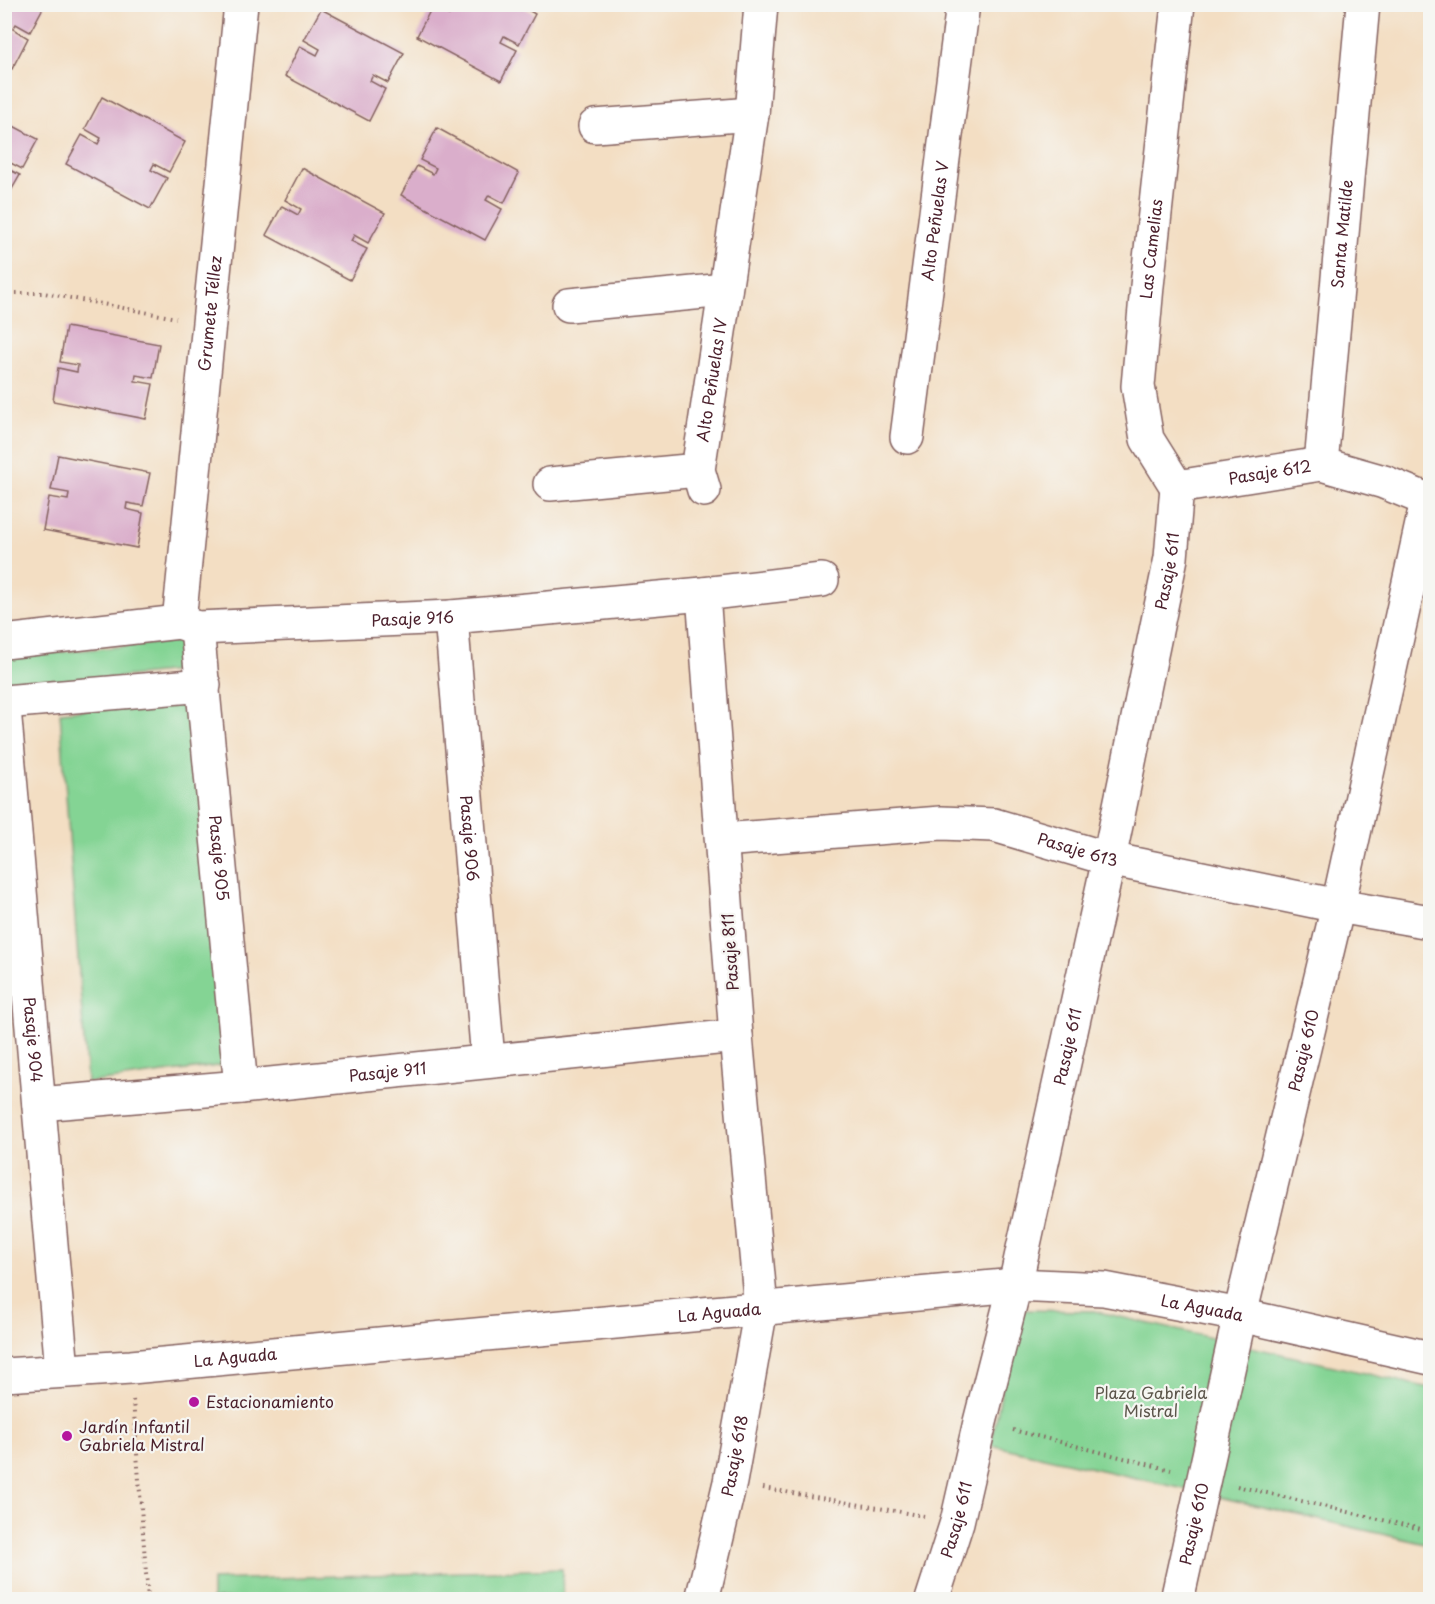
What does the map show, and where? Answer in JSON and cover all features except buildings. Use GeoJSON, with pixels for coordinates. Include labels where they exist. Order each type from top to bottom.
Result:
{"type":"FeatureCollection","features":[{"type":"Feature","properties":{"kind":"street","name":"Grumete Téllez"},"geometry":{"type":"LineString","coordinates":[[188,625],[210,324],[241,4]]}},
{"type":"Feature","properties":{"kind":"street","name":"Alto Peñuelas IV"},"geometry":{"type":"LineString","coordinates":[[550,484],[701,480],[725,290],[752,114],[761,4]]}},
{"type":"Feature","properties":{"kind":"street","name":"Alto Peñuelas V"},"geometry":{"type":"LineString","coordinates":[[907,437],[963,4]]}},
{"type":"Feature","properties":{"kind":"street","name":"Las Camelias"},"geometry":{"type":"LineString","coordinates":[[1177,487],[1148,439],[1138,386],[1178,4]]}},
{"type":"Feature","properties":{"kind":"street","name":"Santa Matilde"},"geometry":{"type":"LineString","coordinates":[[1321,464],[1363,4]]}},
{"type":"Feature","properties":{"kind":"street"},"geometry":{"type":"LineString","coordinates":[[595,126],[752,114]]}},
{"type":"Feature","properties":{"kind":"street"},"geometry":{"type":"LineString","coordinates":[[569,305],[725,290]]}},
{"type":"Feature","properties":{"kind":"street","name":"Pasaje 612"},"geometry":{"type":"LineString","coordinates":[[1177,487],[1321,464],[1384,482],[1429,501]]}},
{"type":"Feature","properties":{"kind":"street","name":"Pasaje 611"},"geometry":{"type":"LineString","coordinates":[[933,1599],[957,1522],[1015,1285],[1109,859],[1172,558],[1177,487]]}},
{"type":"Feature","properties":{"kind":"street","name":"Pasaje 610"},"geometry":{"type":"LineString","coordinates":[[1177,1599],[1240,1315],[1338,906],[1429,501]]}},
{"type":"Feature","properties":{"kind":"street","name":"Pasaje 916"},"geometry":{"type":"LineString","coordinates":[[4,642],[188,625],[451,617],[703,594],[822,580]]}},
{"type":"Feature","properties":{"kind":"street","name":"Pasaje 811"},"geometry":{"type":"LineString","coordinates":[[703,594],[736,1036],[761,1308]]}},
{"type":"Feature","properties":{"kind":"street","name":"Pasaje 906"},"geometry":{"type":"LineString","coordinates":[[451,617],[488,1060]]}},
{"type":"Feature","properties":{"kind":"street","name":"Pasaje 905"},"geometry":{"type":"LineString","coordinates":[[188,625],[204,685],[241,1087]]}},
{"type":"Feature","properties":{"kind":"street"},"geometry":{"type":"LineString","coordinates":[[4,702],[204,685]]}},
{"type":"Feature","properties":{"kind":"street","name":"Pasaje 904"},"geometry":{"type":"LineString","coordinates":[[4,708],[62,1370]]}},
{"type":"Feature","properties":{"kind":"street","name":"Pasaje 613"},"geometry":{"type":"LineString","coordinates":[[722,840],[941,823],[994,825],[1109,859],[1338,906],[1431,922]]}},
{"type":"Feature","properties":{"kind":"street","name":"Pasaje 911"},"geometry":{"type":"LineString","coordinates":[[39,1104],[241,1087],[736,1036]]}},
{"type":"Feature","properties":{"kind":"street","name":"La Aguada"},"geometry":{"type":"LineString","coordinates":[[4,1375],[131,1367],[1015,1285],[1104,1289],[1240,1315],[1431,1358]]}},
{"type":"Feature","properties":{"kind":"street","name":"Pasaje 618"},"geometry":{"type":"LineString","coordinates":[[702,1599],[730,1482],[761,1308]]}},
{"type":"Feature","properties":{"kind":"path"},"geometry":{"type":"LineString","coordinates":[[4,293],[44,292],[210,324]]}},
{"type":"Feature","properties":{"kind":"path"},"geometry":{"type":"LineString","coordinates":[[131,1367],[148,1599]]}},
{"type":"Feature","properties":{"kind":"path"},"geometry":{"type":"LineString","coordinates":[[730,1482],[957,1522]]}},
{"type":"Feature","properties":{"kind":"green space"},"geometry":{"type":"Polygon","coordinates":[[[183,641],[187,670],[5,689],[5,657],[183,641]]]}},
{"type":"Feature","properties":{"kind":"green space"},"geometry":{"type":"Polygon","coordinates":[[[192,699],[225,1065],[87,1083],[60,712],[192,699]]]}},
{"type":"Feature","properties":{"kind":"green space","name":"Plaza Gabriela Mistral"},"geometry":{"type":"Polygon","coordinates":[[[1018,1310],[1094,1311],[1430,1388],[1430,1545],[991,1445],[1018,1310]]]}},
{"type":"Feature","properties":{"kind":"green space"},"geometry":{"type":"Polygon","coordinates":[[[562,1569],[563,1599],[212,1599],[212,1580],[562,1569]]]}},
{"type":"Feature","properties":{"kind":"place","name":"Estacionamiento"},"geometry":{"type":"Point","coordinates":[194,1402]}},
{"type":"Feature","properties":{"kind":"place","name":"Jardín Infantil Gabriela Mistral"},"geometry":{"type":"Point","coordinates":[67,1436]}}]}
